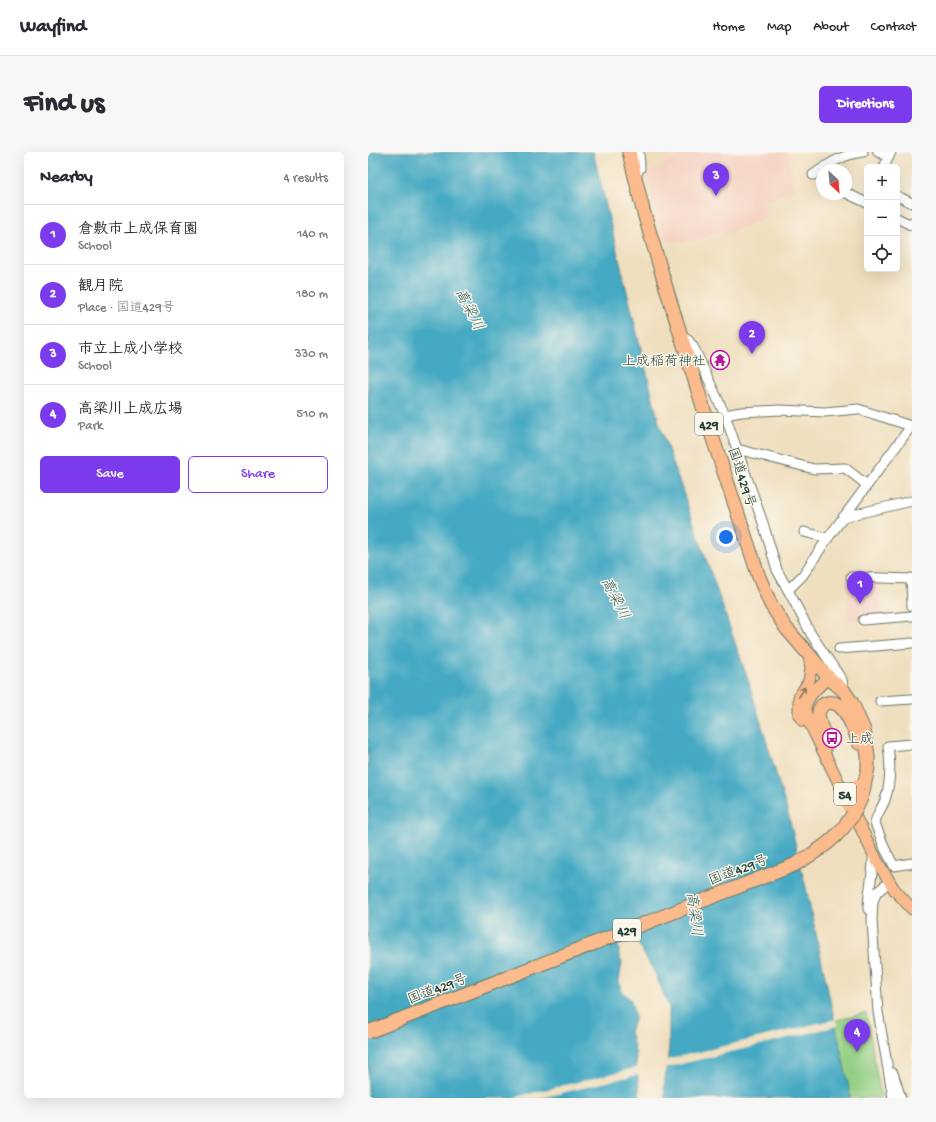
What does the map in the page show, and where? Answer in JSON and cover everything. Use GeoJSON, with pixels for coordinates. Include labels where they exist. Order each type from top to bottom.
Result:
{"type":"FeatureCollection","features":[{"type":"Feature","properties":{"kind":"highway","name":"国道429号"},"geometry":{"type":"LineString","coordinates":[[368,1032],[794,865],[820,850],[850,820],[868,768],[867,742],[859,716],[852,703],[844,691],[829,678],[786,628],[771,605],[759,577],[713,439],[643,210],[629,152]]}},
{"type":"Feature","properties":{"kind":"highway","name":"国道429号"},"geometry":{"type":"LineString","coordinates":[[368,1026],[791,859],[815,844],[828,834],[845,813],[859,791],[859,743],[848,710],[829,678]]}},
{"type":"Feature","properties":{"kind":"highway"},"geometry":{"type":"LineString","coordinates":[[824,751],[824,737],[818,718],[818,712],[821,707],[829,702],[834,702],[845,711],[859,743]]}},
{"type":"Feature","properties":{"kind":"main road"},"geometry":{"type":"LineString","coordinates":[[809,656],[811,674],[810,681],[799,697],[798,707],[799,715],[805,724],[818,737]]}},
{"type":"Feature","properties":{"kind":"main road","name":"54"},"geometry":{"type":"LineString","coordinates":[[829,678],[818,686],[810,697],[805,709],[809,722],[818,737],[889,882],[912,908]]}},
{"type":"Feature","properties":{"kind":"street"},"geometry":{"type":"LineString","coordinates":[[635,177],[640,168],[638,152]]}},
{"type":"Feature","properties":{"kind":"street"},"geometry":{"type":"LineString","coordinates":[[814,175],[828,164],[854,153],[863,152]]}},
{"type":"Feature","properties":{"kind":"street"},"geometry":{"type":"LineString","coordinates":[[878,152],[890,154],[885,164]]}},
{"type":"Feature","properties":{"kind":"street"},"geometry":{"type":"LineString","coordinates":[[852,196],[864,202]]}},
{"type":"Feature","properties":{"kind":"street"},"geometry":{"type":"LineString","coordinates":[[900,197],[912,203]]}},
{"type":"Feature","properties":{"kind":"street"},"geometry":{"type":"LineString","coordinates":[[900,220],[911,225],[912,222]]}},
{"type":"Feature","properties":{"kind":"street"},"geometry":{"type":"LineString","coordinates":[[682,336],[688,340],[694,348],[725,415],[763,523],[777,570],[811,634],[842,680],[844,691]]}},
{"type":"Feature","properties":{"kind":"street"},"geometry":{"type":"LineString","coordinates":[[725,415],[741,412],[780,410],[825,412],[858,409],[912,425],[843,517],[803,575],[788,590]]}},
{"type":"Feature","properties":{"kind":"street"},"geometry":{"type":"LineString","coordinates":[[737,449],[814,469],[845,468],[867,485]]}},
{"type":"Feature","properties":{"kind":"street"},"geometry":{"type":"LineString","coordinates":[[843,517],[912,501]]}},
{"type":"Feature","properties":{"kind":"street"},"geometry":{"type":"LineString","coordinates":[[804,532],[828,538]]}},
{"type":"Feature","properties":{"kind":"street"},"geometry":{"type":"LineString","coordinates":[[852,577],[911,579],[912,606]]}},
{"type":"Feature","properties":{"kind":"street"},"geometry":{"type":"LineString","coordinates":[[863,620],[912,616]]}},
{"type":"Feature","properties":{"kind":"street"},"geometry":{"type":"LineString","coordinates":[[839,649],[912,642]]}},
{"type":"Feature","properties":{"kind":"street"},"geometry":{"type":"LineString","coordinates":[[880,701],[912,699]]}},
{"type":"Feature","properties":{"kind":"street"},"geometry":{"type":"LineString","coordinates":[[912,744],[888,746],[890,776],[885,799],[874,823],[894,866],[912,863]]}},
{"type":"Feature","properties":{"kind":"street"},"geometry":{"type":"LineString","coordinates":[[873,852],[873,875],[868,898],[868,919],[873,942]]}},
{"type":"Feature","properties":{"kind":"street"},"geometry":{"type":"LineString","coordinates":[[889,882],[876,894],[873,902],[872,920],[876,993],[892,1098]]}},
{"type":"Feature","properties":{"kind":"street"},"geometry":{"type":"LineString","coordinates":[[886,1059],[892,1070],[901,1098]]}},
{"type":"Feature","properties":{"kind":"shaded area"},"geometry":{"type":"Polygon","coordinates":[[[690,152],[788,152],[793,191],[766,201],[764,219],[723,235],[721,231],[693,242],[666,242],[645,172],[662,168],[667,161],[690,152]]]}},
{"type":"Feature","properties":{"kind":"shaded area"},"geometry":{"type":"Polygon","coordinates":[[[847,580],[882,580],[881,617],[848,620],[847,580]]]}},
{"type":"Feature","properties":{"kind":"green space"},"geometry":{"type":"Polygon","coordinates":[[[866,1013],[881,1098],[850,1098],[834,1021],[866,1013]]]}},
{"type":"Feature","properties":{"kind":"water","name":"高梁川"},"geometry":{"type":"Polygon","coordinates":[[[368,152],[593,152],[659,423],[749,683],[789,817],[806,888],[850,1098],[665,1098],[664,1087],[669,1046],[669,1007],[656,975],[636,940],[618,945],[619,957],[622,962],[619,982],[621,991],[631,1000],[635,1018],[630,1031],[635,1051],[640,1098],[368,1098],[368,152]]]}},
{"type":"Feature","properties":{"kind":"pier"},"geometry":{"type":"Polygon","coordinates":[[[836,1019],[837,1026],[665,1068],[666,1060],[836,1019]]]}},
{"type":"Feature","properties":{"kind":"pier"},"geometry":{"type":"Polygon","coordinates":[[[639,1067],[640,1074],[541,1098],[512,1098],[639,1067]]]}},
{"type":"Feature","properties":{"kind":"place","name":"市立上成小学校"},"geometry":{"type":"Point","coordinates":[716,196]}},
{"type":"Feature","properties":{"kind":"place","name":"観月院"},"geometry":{"type":"Point","coordinates":[752,354]}},
{"type":"Feature","properties":{"kind":"place","name":"上成稲荷神社"},"geometry":{"type":"Point","coordinates":[720,360]}},
{"type":"Feature","properties":{"kind":"place","name":"倉敷市上成保育園"},"geometry":{"type":"Point","coordinates":[860,604]}},
{"type":"Feature","properties":{"kind":"place","name":"上成"},"geometry":{"type":"Point","coordinates":[832,738]}},
{"type":"Feature","properties":{"kind":"place","name":"高梁川上成広場"},"geometry":{"type":"Point","coordinates":[857,1052]}}]}
